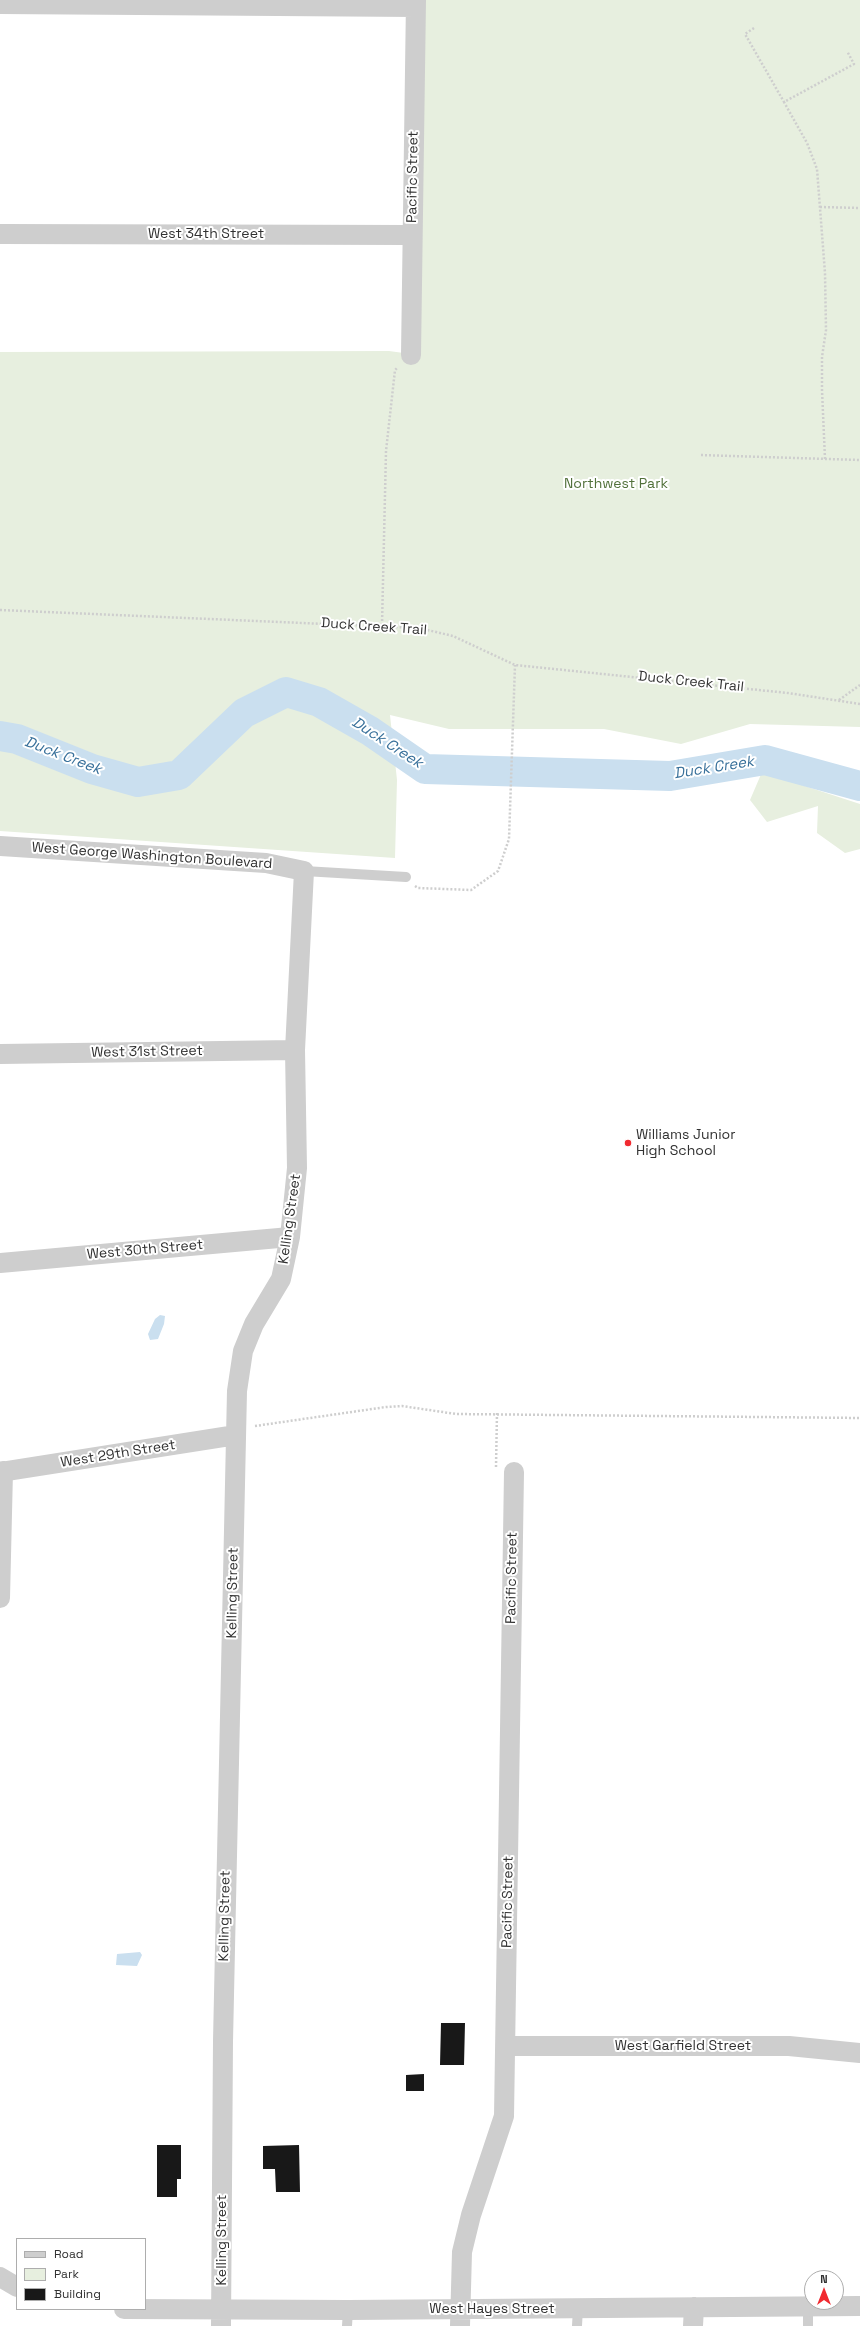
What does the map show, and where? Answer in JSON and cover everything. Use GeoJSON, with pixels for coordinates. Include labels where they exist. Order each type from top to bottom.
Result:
{"type":"FeatureCollection","features":[{"type":"Feature","properties":{"kind":"street"},"geometry":{"type":"LineString","coordinates":[[0,4],[416,4]]}},
{"type":"Feature","properties":{"kind":"street","name":"Pacific Street"},"geometry":{"type":"LineString","coordinates":[[411,354],[411,235],[416,4]]}},
{"type":"Feature","properties":{"kind":"street","name":"West 34th Street"},"geometry":{"type":"LineString","coordinates":[[0,234],[411,235]]}},
{"type":"Feature","properties":{"kind":"street","name":"West George Washington Boulevard"},"geometry":{"type":"LineString","coordinates":[[0,846],[266,863],[304,870]]}},
{"type":"Feature","properties":{"kind":"street","name":"Kelling Street"},"geometry":{"type":"LineString","coordinates":[[221,2318],[223,2041],[238,1391],[243,1351],[254,1324],[281,1279],[290,1237],[297,1168],[295,1050],[304,870]]}},
{"type":"Feature","properties":{"kind":"street","name":"West 31st Street"},"geometry":{"type":"LineString","coordinates":[[0,1054],[295,1050]]}},
{"type":"Feature","properties":{"kind":"street","name":"West 30th Street"},"geometry":{"type":"LineString","coordinates":[[0,1263],[290,1237]]}},
{"type":"Feature","properties":{"kind":"street","name":"West 29th Street"},"geometry":{"type":"LineString","coordinates":[[2,1472],[236,1435]]}},
{"type":"Feature","properties":{"kind":"street"},"geometry":{"type":"LineString","coordinates":[[0,1598],[2,1472]]}},
{"type":"Feature","properties":{"kind":"street","name":"Pacific Street"},"geometry":{"type":"LineString","coordinates":[[460,2318],[462,2252],[471,2215],[504,2116],[514,1472]]}},
{"type":"Feature","properties":{"kind":"street","name":"West Garfield Street"},"geometry":{"type":"LineString","coordinates":[[506,2046],[789,2046],[860,2054]]}},
{"type":"Feature","properties":{"kind":"street"},"geometry":{"type":"LineString","coordinates":[[0,2277],[16,2286]]}},
{"type":"Feature","properties":{"kind":"street","name":"West Hayes Street"},"geometry":{"type":"LineString","coordinates":[[135,2310],[221,2318],[693,2317],[804,2306]]}},
{"type":"Feature","properties":{"kind":"street","name":"West Hayes Street"},"geometry":{"type":"LineString","coordinates":[[844,2306],[860,2306]]}},
{"type":"Feature","properties":{"kind":"lane"},"geometry":{"type":"LineString","coordinates":[[304,870],[406,877]]}},
{"type":"Feature","properties":{"kind":"lane"},"geometry":{"type":"LineString","coordinates":[[808,2310],[808,2326]]}},
{"type":"Feature","properties":{"kind":"path"},"geometry":{"type":"LineString","coordinates":[[754,28],[745,34],[807,144],[817,169],[825,273],[826,330],[822,357],[825,459]]}},
{"type":"Feature","properties":{"kind":"path"},"geometry":{"type":"LineString","coordinates":[[784,102],[854,64],[847,51]]}},
{"type":"Feature","properties":{"kind":"path"},"geometry":{"type":"LineString","coordinates":[[820,207],[860,208]]}},
{"type":"Feature","properties":{"kind":"path"},"geometry":{"type":"LineString","coordinates":[[382,625],[386,451],[395,370],[411,354]]}},
{"type":"Feature","properties":{"kind":"path"},"geometry":{"type":"LineString","coordinates":[[701,455],[860,460]]}},
{"type":"Feature","properties":{"kind":"path","name":"Duck Creek Trail"},"geometry":{"type":"LineString","coordinates":[[0,610],[382,625],[419,628],[453,636],[516,664],[788,693],[860,704]]}},
{"type":"Feature","properties":{"kind":"path"},"geometry":{"type":"LineString","coordinates":[[406,877],[418,888],[471,890],[498,870],[509,839],[516,664]]}},
{"type":"Feature","properties":{"kind":"path"},"geometry":{"type":"LineString","coordinates":[[839,701],[860,685]]}},
{"type":"Feature","properties":{"kind":"path"},"geometry":{"type":"LineString","coordinates":[[236,1435],[250,1427],[386,1406],[402,1406],[456,1414],[497,1413],[860,1418]]}},
{"type":"Feature","properties":{"kind":"path"},"geometry":{"type":"LineString","coordinates":[[497,1413],[496,1467],[514,1472]]}},
{"type":"Feature","properties":{"kind":"green space","name":"Northwest Park"},"geometry":{"type":"Polygon","coordinates":[[[416,0],[860,0],[860,727],[750,724],[681,744],[604,729],[449,729],[390,715],[397,780],[395,858],[0,831],[0,352],[389,351],[411,354],[416,0]]]}},
{"type":"Feature","properties":{"kind":"green space"},"geometry":{"type":"Polygon","coordinates":[[[762,772],[860,804],[860,849],[845,853],[817,833],[818,806],[767,822],[750,800],[762,772]]]}},
{"type":"Feature","properties":{"kind":"water"},"geometry":{"type":"Polygon","coordinates":[[[160,1315],[165,1316],[164,1324],[158,1339],[150,1340],[148,1334],[155,1319],[160,1315]]]}},
{"type":"Feature","properties":{"kind":"water"},"geometry":{"type":"Polygon","coordinates":[[[140,1952],[142,1955],[137,1966],[116,1965],[117,1954],[140,1952]]]}},
{"type":"Feature","properties":{"kind":"building"},"geometry":{"type":"Polygon","coordinates":[[[441,2023],[465,2023],[464,2065],[440,2065],[441,2023]]]}},
{"type":"Feature","properties":{"kind":"building"},"geometry":{"type":"Polygon","coordinates":[[[424,2074],[424,2091],[406,2091],[406,2075],[424,2074]]]}},
{"type":"Feature","properties":{"kind":"building"},"geometry":{"type":"Polygon","coordinates":[[[157,2145],[181,2145],[181,2179],[177,2179],[177,2197],[157,2197],[157,2145]]]}},
{"type":"Feature","properties":{"kind":"building"},"geometry":{"type":"Polygon","coordinates":[[[299,2145],[300,2192],[276,2192],[275,2169],[263,2169],[263,2146],[299,2145]]]}},
{"type":"Feature","properties":{"kind":"waterway","name":"Duck Creek"},"geometry":{"type":"LineString","coordinates":[[0,736],[17,739],[92,769],[138,782],[179,775],[244,713],[286,692],[319,702],[370,731],[425,769],[670,776],[765,760],[860,786]]}},
{"type":"Feature","properties":{"kind":"place","name":"Williams Junior High School"},"geometry":{"type":"Point","coordinates":[628,1143]}}]}
